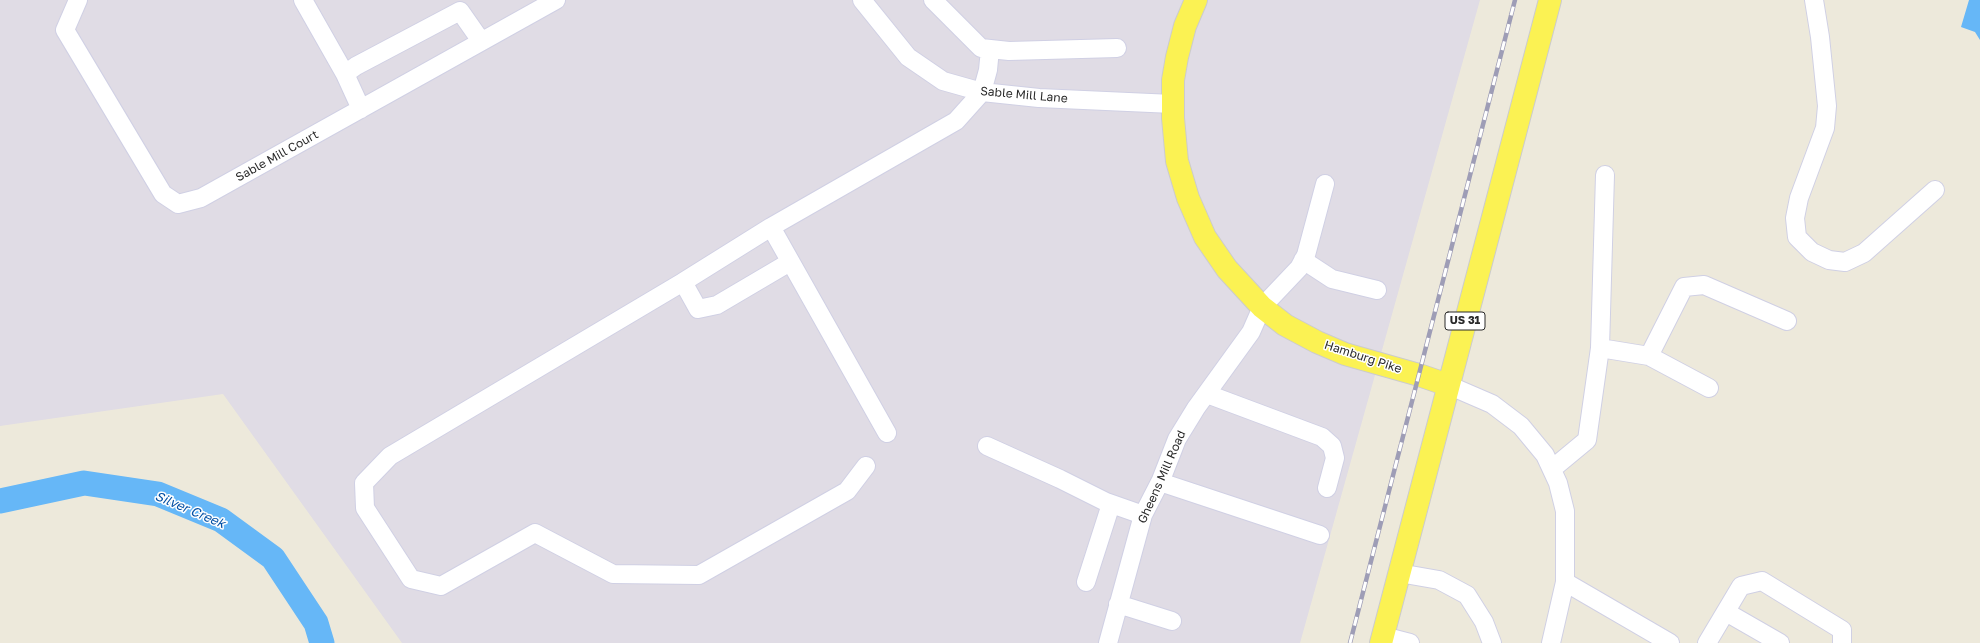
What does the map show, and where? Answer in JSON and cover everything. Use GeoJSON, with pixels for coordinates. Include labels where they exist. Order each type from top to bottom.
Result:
{"type":"FeatureCollection","features":[{"type":"Feature","properties":{"kind":"main road","name":"Hamburg Pike"},"geometry":{"type":"LineString","coordinates":[[1196,0],[1184,26],[1177,57],[1173,80],[1173,104],[1177,161],[1188,198],[1205,237],[1227,269],[1262,307],[1286,325],[1324,345],[1372,362],[1448,385]]}},
{"type":"Feature","properties":{"kind":"main road","name":"US 31"},"geometry":{"type":"LineString","coordinates":[[1382,639],[1550,0]]}},
{"type":"Feature","properties":{"kind":"street"},"geometry":{"type":"LineString","coordinates":[[303,0],[345,74],[361,108]]}},
{"type":"Feature","properties":{"kind":"street","name":"Sable Mill Lane"},"geometry":{"type":"LineString","coordinates":[[862,0],[908,57],[943,82],[982,92],[1039,98],[1173,104]]}},
{"type":"Feature","properties":{"kind":"street"},"geometry":{"type":"LineString","coordinates":[[933,0],[981,48],[1010,51],[1117,48]]}},
{"type":"Feature","properties":{"kind":"street"},"geometry":{"type":"LineString","coordinates":[[1814,0],[1820,37],[1826,106],[1825,128],[1799,198],[1795,218],[1797,237],[1812,252],[1829,260],[1845,262],[1864,253],[1935,190]]}},
{"type":"Feature","properties":{"kind":"street","name":"Sable Mill Court"},"geometry":{"type":"LineString","coordinates":[[75,2],[65,30],[163,194],[178,204],[201,198],[481,42],[549,2]]}},
{"type":"Feature","properties":{"kind":"street"},"geometry":{"type":"LineString","coordinates":[[345,74],[457,5],[481,42]]}},
{"type":"Feature","properties":{"kind":"street"},"geometry":{"type":"LineString","coordinates":[[866,466],[847,492],[699,574],[613,574],[535,533],[441,586],[411,579],[365,508],[364,483],[390,456],[683,282],[771,227],[956,121],[982,92],[988,70],[990,49]]}},
{"type":"Feature","properties":{"kind":"street"},"geometry":{"type":"LineString","coordinates":[[1552,469],[1587,440],[1600,348],[1605,175]]}},
{"type":"Feature","properties":{"kind":"street","name":"Gheens Mill Road"},"geometry":{"type":"LineString","coordinates":[[1108,643],[1143,515],[1160,482],[1177,439],[1196,408],[1250,332],[1262,307],[1299,268],[1306,255],[1324,184]]}},
{"type":"Feature","properties":{"kind":"street"},"geometry":{"type":"LineString","coordinates":[[771,227],[887,433]]}},
{"type":"Feature","properties":{"kind":"street"},"geometry":{"type":"LineString","coordinates":[[1303,260],[1332,279],[1377,290]]}},
{"type":"Feature","properties":{"kind":"street"},"geometry":{"type":"LineString","coordinates":[[683,282],[698,309],[717,305],[790,262]]}},
{"type":"Feature","properties":{"kind":"street"},"geometry":{"type":"LineString","coordinates":[[1649,356],[1684,287],[1704,285],[1787,321]]}},
{"type":"Feature","properties":{"kind":"street"},"geometry":{"type":"LineString","coordinates":[[1600,348],[1649,356],[1709,388]]}},
{"type":"Feature","properties":{"kind":"street"},"geometry":{"type":"LineString","coordinates":[[1448,385],[1492,404],[1521,426],[1545,455],[1558,483],[1565,511],[1565,582],[1551,643]]}},
{"type":"Feature","properties":{"kind":"street"},"geometry":{"type":"LineString","coordinates":[[1206,394],[1322,437],[1332,446],[1335,458],[1327,488]]}},
{"type":"Feature","properties":{"kind":"street"},"geometry":{"type":"LineString","coordinates":[[986,446],[1112,504],[1143,515]]}},
{"type":"Feature","properties":{"kind":"street"},"geometry":{"type":"LineString","coordinates":[[1160,482],[1320,535]]}},
{"type":"Feature","properties":{"kind":"street"},"geometry":{"type":"LineString","coordinates":[[1086,582],[1112,504]]}},
{"type":"Feature","properties":{"kind":"street"},"geometry":{"type":"LineString","coordinates":[[1399,572],[1439,580],[1467,595],[1484,622],[1492,643]]}},
{"type":"Feature","properties":{"kind":"street"},"geometry":{"type":"LineString","coordinates":[[1707,643],[1741,586],[1762,581],[1842,630],[1842,643]]}},
{"type":"Feature","properties":{"kind":"street"},"geometry":{"type":"LineString","coordinates":[[1565,582],[1670,643]]}},
{"type":"Feature","properties":{"kind":"street"},"geometry":{"type":"LineString","coordinates":[[1118,604],[1172,620]]}},
{"type":"Feature","properties":{"kind":"street"},"geometry":{"type":"LineString","coordinates":[[1726,612],[1780,643]]}},
{"type":"Feature","properties":{"kind":"street"},"geometry":{"type":"LineString","coordinates":[[1382,639],[1410,643]]}},
{"type":"Feature","properties":{"kind":"shaded area"},"geometry":{"type":"Polygon","coordinates":[[[0,0],[1480,0],[1300,643],[402,643],[223,394],[0,426],[0,0]]]}},
{"type":"Feature","properties":{"kind":"water"},"geometry":{"type":"Polygon","coordinates":[[[1969,0],[1980,0],[1980,40],[1975,32],[1961,27],[1969,0]]]}},
{"type":"Feature","properties":{"kind":"waterway","name":"Silver Creek"},"geometry":{"type":"LineString","coordinates":[[0,501],[84,483],[158,494],[221,520],[273,558],[316,623],[322,643]]}},
{"type":"Feature","properties":{"kind":"railway"},"geometry":{"type":"LineString","coordinates":[[1350,643],[1515,0]]}}]}
